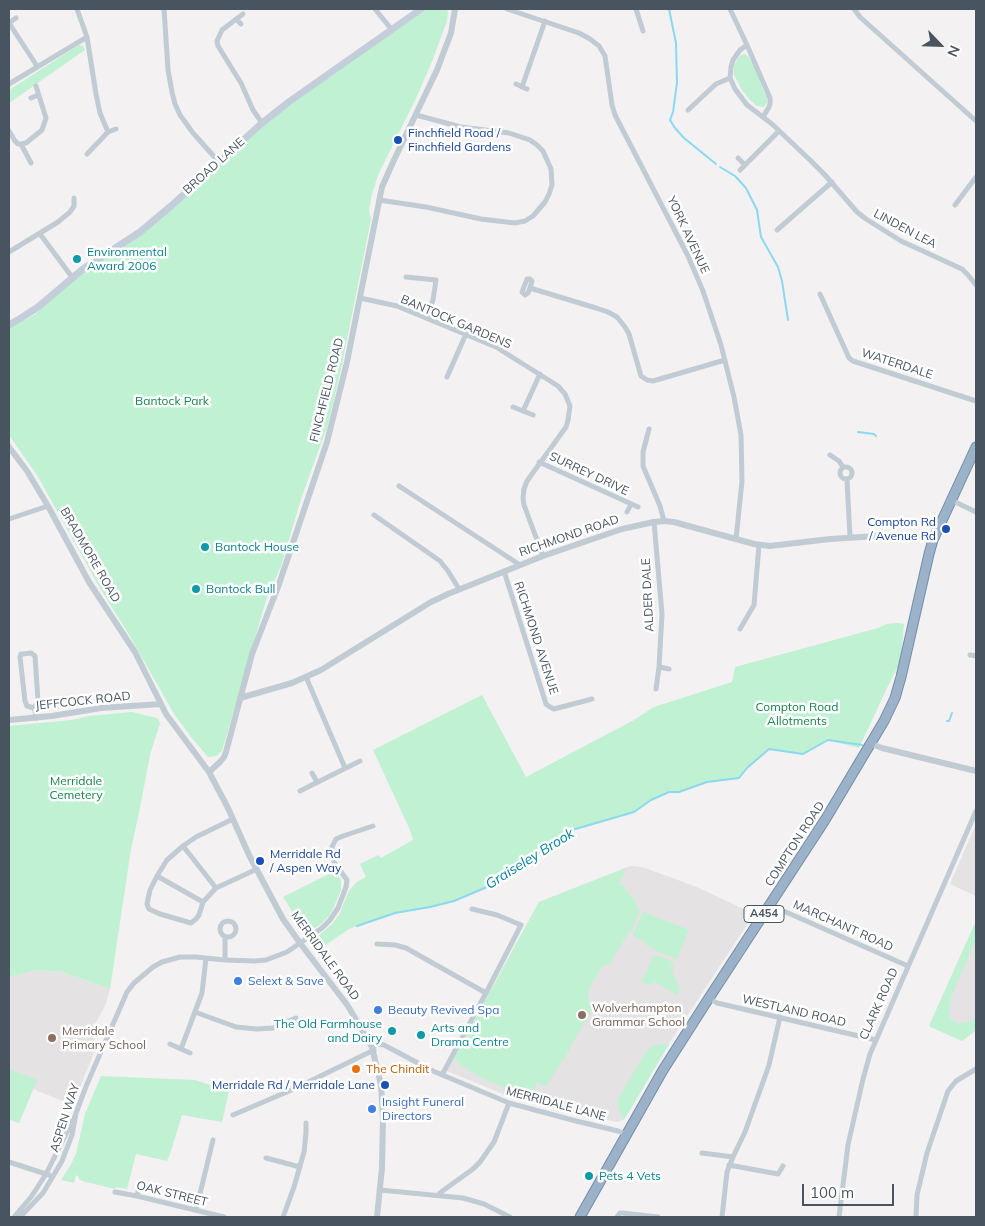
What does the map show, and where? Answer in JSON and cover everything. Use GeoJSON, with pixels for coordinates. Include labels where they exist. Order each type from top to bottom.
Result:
{"type":"FeatureCollection","features":[{"type":"Feature","properties":{"kind":"highway","name":"A454"},"geometry":{"type":"LineString","coordinates":[[933,540],[976,446]]}},
{"type":"Feature","properties":{"kind":"highway","name":"COMPTON ROAD"},"geometry":{"type":"LineString","coordinates":[[580,1217],[663,1070],[821,828],[872,744],[889,711],[898,688],[928,554],[933,540]]}},
{"type":"Feature","properties":{"kind":"main road","name":"BROAD LANE"},"geometry":{"type":"LineString","coordinates":[[9,325],[38,307],[83,269],[140,232],[262,123],[306,89],[422,9]]}},
{"type":"Feature","properties":{"kind":"street"},"geometry":{"type":"LineString","coordinates":[[77,9],[86,37],[100,113],[108,132]]}},
{"type":"Feature","properties":{"kind":"street"},"geometry":{"type":"LineString","coordinates":[[164,9],[168,70],[175,104],[180,115],[193,133],[219,162]]}},
{"type":"Feature","properties":{"kind":"street"},"geometry":{"type":"LineString","coordinates":[[375,9],[392,30]]}},
{"type":"Feature","properties":{"kind":"street","name":"FINCHFIELD ROAD"},"geometry":{"type":"LineString","coordinates":[[209,772],[224,757],[252,654],[281,579],[327,442],[360,298],[379,200],[386,176],[446,48],[455,9]]}},
{"type":"Feature","properties":{"kind":"street","name":"YORK AVENUE"},"geometry":{"type":"LineString","coordinates":[[507,9],[579,33],[590,38],[603,51],[615,115],[688,256],[703,291],[716,330],[734,397],[741,435],[742,481],[736,539]]}},
{"type":"Feature","properties":{"kind":"street"},"geometry":{"type":"LineString","coordinates":[[636,9],[643,31]]}},
{"type":"Feature","properties":{"kind":"street"},"geometry":{"type":"LineString","coordinates":[[730,9],[748,45],[770,98],[769,107],[763,117]]}},
{"type":"Feature","properties":{"kind":"street"},"geometry":{"type":"LineString","coordinates":[[854,9],[860,17],[976,121]]}},
{"type":"Feature","properties":{"kind":"street"},"geometry":{"type":"LineString","coordinates":[[243,14],[222,30],[217,41],[218,46],[241,82],[253,110],[262,123]]}},
{"type":"Feature","properties":{"kind":"street"},"geometry":{"type":"LineString","coordinates":[[16,18],[9,23],[37,66]]}},
{"type":"Feature","properties":{"kind":"street"},"geometry":{"type":"LineString","coordinates":[[236,18],[241,24]]}},
{"type":"Feature","properties":{"kind":"street"},"geometry":{"type":"LineString","coordinates":[[522,87],[545,21]]}},
{"type":"Feature","properties":{"kind":"street"},"geometry":{"type":"LineString","coordinates":[[9,84],[86,37]]}},
{"type":"Feature","properties":{"kind":"street"},"geometry":{"type":"LineString","coordinates":[[688,110],[716,84],[730,78],[733,60],[740,50],[748,45]]}},
{"type":"Feature","properties":{"kind":"street","name":"LINDEN LEA"},"geometry":{"type":"LineString","coordinates":[[730,78],[735,89],[747,105],[779,131],[832,182],[857,212],[901,241],[962,270],[968,274],[976,285]]}},
{"type":"Feature","properties":{"kind":"street"},"geometry":{"type":"LineString","coordinates":[[21,144],[26,143],[42,130],[45,124],[46,118],[36,86]]}},
{"type":"Feature","properties":{"kind":"street"},"geometry":{"type":"LineString","coordinates":[[31,98],[38,96]]}},
{"type":"Feature","properties":{"kind":"street"},"geometry":{"type":"LineString","coordinates":[[379,200],[515,223],[525,221],[533,216],[545,202],[552,185],[551,169],[547,159],[537,145],[530,140],[509,133],[461,126],[416,115]]}},
{"type":"Feature","properties":{"kind":"street"},"geometry":{"type":"LineString","coordinates":[[87,154],[108,132],[116,129]]}},
{"type":"Feature","properties":{"kind":"street"},"geometry":{"type":"LineString","coordinates":[[738,158],[742,167],[779,131]]}},
{"type":"Feature","properties":{"kind":"street"},"geometry":{"type":"LineString","coordinates":[[9,132],[21,144],[31,163]]}},
{"type":"Feature","properties":{"kind":"street"},"geometry":{"type":"LineString","coordinates":[[955,204],[976,177]]}},
{"type":"Feature","properties":{"kind":"street"},"geometry":{"type":"LineString","coordinates":[[777,230],[832,182]]}},
{"type":"Feature","properties":{"kind":"street"},"geometry":{"type":"LineString","coordinates":[[9,252],[58,222],[74,206],[74,198]]}},
{"type":"Feature","properties":{"kind":"street"},"geometry":{"type":"LineString","coordinates":[[40,234],[72,277]]}},
{"type":"Feature","properties":{"kind":"street"},"geometry":{"type":"LineString","coordinates":[[406,277],[436,280],[433,300],[427,318]]}},
{"type":"Feature","properties":{"kind":"street"},"geometry":{"type":"LineString","coordinates":[[530,288],[608,312],[617,318],[629,334],[639,372],[647,380],[653,381],[724,360]]}},
{"type":"Feature","properties":{"kind":"street","name":"WATERDALE"},"geometry":{"type":"LineString","coordinates":[[820,294],[849,358],[853,361],[976,401]]}},
{"type":"Feature","properties":{"kind":"street","name":"BANTOCK GARDENS"},"geometry":{"type":"LineString","coordinates":[[360,298],[397,306],[502,350],[562,390],[570,406],[566,427],[527,481],[522,498],[543,556]]}},
{"type":"Feature","properties":{"kind":"street"},"geometry":{"type":"LineString","coordinates":[[447,377],[466,334]]}},
{"type":"Feature","properties":{"kind":"street"},"geometry":{"type":"LineString","coordinates":[[523,411],[540,374]]}},
{"type":"Feature","properties":{"kind":"street"},"geometry":{"type":"LineString","coordinates":[[514,407],[533,415]]}},
{"type":"Feature","properties":{"kind":"street"},"geometry":{"type":"LineString","coordinates":[[649,428],[643,452],[643,466],[660,506],[664,521]]}},
{"type":"Feature","properties":{"kind":"street","name":"BRADMORE ROAD"},"geometry":{"type":"LineString","coordinates":[[9,447],[27,471],[89,582],[135,652],[161,704]]}},
{"type":"Feature","properties":{"kind":"street"},"geometry":{"type":"LineString","coordinates":[[830,455],[839,461],[843,467]]}},
{"type":"Feature","properties":{"kind":"street","name":"SURREY DRIVE"},"geometry":{"type":"LineString","coordinates":[[539,462],[638,507]]}},
{"type":"Feature","properties":{"kind":"street"},"geometry":{"type":"LineString","coordinates":[[843,467],[847,466],[852,470],[851,477],[847,480],[850,537]]}},
{"type":"Feature","properties":{"kind":"street"},"geometry":{"type":"LineString","coordinates":[[843,467],[840,470],[840,474],[842,478],[847,480]]}},
{"type":"Feature","properties":{"kind":"street"},"geometry":{"type":"LineString","coordinates":[[399,486],[520,565]]}},
{"type":"Feature","properties":{"kind":"street"},"geometry":{"type":"LineString","coordinates":[[951,500],[976,512]]}},
{"type":"Feature","properties":{"kind":"street","name":"SURREY DRIVE"},"geometry":{"type":"LineString","coordinates":[[627,512],[631,504]]}},
{"type":"Feature","properties":{"kind":"street"},"geometry":{"type":"LineString","coordinates":[[9,519],[48,506]]}},
{"type":"Feature","properties":{"kind":"street"},"geometry":{"type":"LineString","coordinates":[[374,515],[440,561],[448,571],[458,590]]}},
{"type":"Feature","properties":{"kind":"street","name":"RICHMOND ROAD"},"geometry":{"type":"LineString","coordinates":[[240,698],[306,677],[332,664],[431,602],[448,594],[543,556],[622,529],[664,521],[759,545],[770,546],[850,537],[917,537],[933,540]]}},
{"type":"Feature","properties":{"kind":"street","name":"ALDER DALE"},"geometry":{"type":"LineString","coordinates":[[654,522],[662,614],[656,689]]}},
{"type":"Feature","properties":{"kind":"street"},"geometry":{"type":"LineString","coordinates":[[740,629],[754,605],[759,545]]}},
{"type":"Feature","properties":{"kind":"street","name":"RICHMOND AVENUE"},"geometry":{"type":"LineString","coordinates":[[504,571],[546,704],[554,709],[581,698],[592,699]]}},
{"type":"Feature","properties":{"kind":"street"},"geometry":{"type":"LineString","coordinates":[[34,708],[28,706],[25,701],[21,654],[31,653],[35,656],[38,701],[34,708],[36,718]]}},
{"type":"Feature","properties":{"kind":"street"},"geometry":{"type":"LineString","coordinates":[[658,668],[669,669]]}},
{"type":"Feature","properties":{"kind":"street"},"geometry":{"type":"LineString","coordinates":[[306,677],[345,768]]}},
{"type":"Feature","properties":{"kind":"street","name":"JEFFCOCK ROAD"},"geometry":{"type":"LineString","coordinates":[[9,720],[36,718],[101,708],[161,704]]}},
{"type":"Feature","properties":{"kind":"street","name":"MERRIDALE ROAD"},"geometry":{"type":"LineString","coordinates":[[161,704],[170,720],[209,772],[284,919],[348,1006],[373,1048],[381,1085],[383,1110],[382,1168],[376,1217]]}},
{"type":"Feature","properties":{"kind":"street"},"geometry":{"type":"LineString","coordinates":[[872,744],[976,771]]}},
{"type":"Feature","properties":{"kind":"street"},"geometry":{"type":"LineString","coordinates":[[300,791],[360,761]]}},
{"type":"Feature","properties":{"kind":"street"},"geometry":{"type":"LineString","coordinates":[[312,774],[317,782]]}},
{"type":"Feature","properties":{"kind":"street","name":"CLARK ROAD"},"geometry":{"type":"LineString","coordinates":[[840,1217],[848,1145],[863,1079],[876,1040],[976,811]]}},
{"type":"Feature","properties":{"kind":"street"},"geometry":{"type":"LineString","coordinates":[[233,819],[196,837],[167,860],[147,897],[149,909],[191,923],[199,915],[203,902],[216,888],[257,869]]}},
{"type":"Feature","properties":{"kind":"street","name":"ASPEN WAY"},"geometry":{"type":"LineString","coordinates":[[20,1217],[43,1193],[69,1146],[76,1113],[87,1084],[113,1022],[127,992],[134,983],[153,967],[162,962],[180,957],[188,956],[247,962],[266,960],[288,952],[322,928],[338,908],[347,880],[335,864],[333,858],[332,853],[336,840],[373,826]]}},
{"type":"Feature","properties":{"kind":"street"},"geometry":{"type":"LineString","coordinates":[[183,846],[216,888]]}},
{"type":"Feature","properties":{"kind":"street"},"geometry":{"type":"LineString","coordinates":[[157,876],[203,902]]}},
{"type":"Feature","properties":{"kind":"street","name":"MARCHANT ROAD"},"geometry":{"type":"LineString","coordinates":[[770,905],[908,966]]}},
{"type":"Feature","properties":{"kind":"street"},"geometry":{"type":"LineString","coordinates":[[442,1075],[521,925],[497,915],[472,909]]}},
{"type":"Feature","properties":{"kind":"street"},"geometry":{"type":"LineString","coordinates":[[225,937],[225,960]]}},
{"type":"Feature","properties":{"kind":"street"},"geometry":{"type":"LineString","coordinates":[[377,944],[406,948],[486,993]]}},
{"type":"Feature","properties":{"kind":"street"},"geometry":{"type":"LineString","coordinates":[[181,1049],[202,994],[206,958]]}},
{"type":"Feature","properties":{"kind":"street","name":"WESTLAND ROAD"},"geometry":{"type":"LineString","coordinates":[[709,998],[718,1003],[876,1040]]}},
{"type":"Feature","properties":{"kind":"street"},"geometry":{"type":"LineString","coordinates":[[195,1012],[236,1028],[273,1028],[296,1018]]}},
{"type":"Feature","properties":{"kind":"street"},"geometry":{"type":"LineString","coordinates":[[722,1217],[725,1182],[769,1065],[780,1017]]}},
{"type":"Feature","properties":{"kind":"street"},"geometry":{"type":"LineString","coordinates":[[170,1044],[190,1053]]}},
{"type":"Feature","properties":{"kind":"street","name":"MERRIDALE LANE"},"geometry":{"type":"LineString","coordinates":[[373,1048],[377,1044],[384,1045],[442,1075],[509,1102],[627,1135]]}},
{"type":"Feature","properties":{"kind":"street"},"geometry":{"type":"LineString","coordinates":[[233,1115],[296,1088],[373,1048]]}},
{"type":"Feature","properties":{"kind":"street"},"geometry":{"type":"LineString","coordinates":[[916,1217],[918,1195],[927,1153],[948,1091],[956,1081],[975,1072]]}},
{"type":"Feature","properties":{"kind":"street"},"geometry":{"type":"LineString","coordinates":[[438,1195],[480,1162],[494,1142],[509,1102]]}},
{"type":"Feature","properties":{"kind":"street"},"geometry":{"type":"LineString","coordinates":[[14,1217],[31,1197],[46,1174],[76,1113]]}},
{"type":"Feature","properties":{"kind":"street"},"geometry":{"type":"LineString","coordinates":[[282,1217],[304,1152],[306,1123]]}},
{"type":"Feature","properties":{"kind":"street"},"geometry":{"type":"LineString","coordinates":[[306,1132],[314,1132]]}},
{"type":"Feature","properties":{"kind":"street"},"geometry":{"type":"LineString","coordinates":[[196,1210],[213,1140]]}},
{"type":"Feature","properties":{"kind":"street"},"geometry":{"type":"LineString","coordinates":[[204,1146],[211,1147]]}},
{"type":"Feature","properties":{"kind":"street"},"geometry":{"type":"LineString","coordinates":[[702,1153],[733,1157]]}},
{"type":"Feature","properties":{"kind":"street"},"geometry":{"type":"LineString","coordinates":[[266,1158],[300,1166]]}},
{"type":"Feature","properties":{"kind":"street"},"geometry":{"type":"LineString","coordinates":[[272,1168],[274,1161]]}},
{"type":"Feature","properties":{"kind":"street"},"geometry":{"type":"LineString","coordinates":[[9,1162],[53,1176]]}},
{"type":"Feature","properties":{"kind":"street"},"geometry":{"type":"LineString","coordinates":[[730,1165],[778,1174],[783,1166]]}},
{"type":"Feature","properties":{"kind":"street"},"geometry":{"type":"LineString","coordinates":[[136,1196],[139,1187]]}},
{"type":"Feature","properties":{"kind":"street"},"geometry":{"type":"LineString","coordinates":[[380,1190],[438,1195],[475,1201],[494,1208],[510,1217]]}},
{"type":"Feature","properties":{"kind":"street","name":"OAK STREET"},"geometry":{"type":"LineString","coordinates":[[115,1192],[224,1217]]}},
{"type":"Feature","properties":{"kind":"street"},"geometry":{"type":"LineString","coordinates":[[617,1217],[620,1213],[658,1217]]}},
{"type":"Feature","properties":{"kind":"shaded area"},"geometry":{"type":"Polygon","coordinates":[[[976,824],[976,896],[950,884],[976,824]]]}},
{"type":"Feature","properties":{"kind":"shaded area","name":"Wolverhampton Grammar School"},"geometry":{"type":"Polygon","coordinates":[[[630,866],[642,867],[697,887],[754,914],[672,1039],[625,1118],[617,1122],[520,1100],[447,1071],[539,902],[630,866]]]}},
{"type":"Feature","properties":{"kind":"shaded area"},"geometry":{"type":"Polygon","coordinates":[[[976,921],[976,1030],[962,1041],[929,1026],[976,921]]]}},
{"type":"Feature","properties":{"kind":"shaded area","name":"Merridale Primary School"},"geometry":{"type":"Polygon","coordinates":[[[37,970],[63,972],[110,989],[105,1006],[94,1026],[95,1050],[73,1105],[33,1089],[19,1123],[9,1119],[9,977],[37,970]]]}},
{"type":"Feature","properties":{"kind":"green space","name":"Bantock Park"},"geometry":{"type":"Polygon","coordinates":[[[426,9],[447,9],[447,21],[418,94],[378,175],[372,194],[369,210],[371,219],[328,424],[301,499],[281,566],[266,600],[222,751],[216,756],[208,757],[174,714],[100,588],[37,475],[9,435],[9,328],[34,315],[92,265],[144,232],[264,124],[426,9]]]}},
{"type":"Feature","properties":{"kind":"green space"},"geometry":{"type":"Polygon","coordinates":[[[79,45],[83,46],[85,50],[9,103],[9,90],[79,45]]]}},
{"type":"Feature","properties":{"kind":"green space"},"geometry":{"type":"Polygon","coordinates":[[[745,54],[756,70],[767,96],[767,102],[764,107],[757,106],[749,99],[734,75],[734,66],[738,58],[745,54]]]}},
{"type":"Feature","properties":{"kind":"green space","name":"Compton Road Allotments"},"geometry":{"type":"Polygon","coordinates":[[[887,624],[904,624],[901,660],[859,748],[828,740],[803,754],[769,749],[747,768],[739,778],[707,782],[679,792],[669,792],[651,800],[634,812],[572,830],[501,881],[487,887],[454,901],[395,913],[357,926],[349,929],[318,950],[313,943],[339,915],[352,887],[366,877],[360,864],[378,855],[381,858],[413,840],[373,750],[482,695],[526,777],[634,720],[654,707],[732,682],[735,667],[887,624]]]}},
{"type":"Feature","properties":{"kind":"green space","name":"Merridale Cemetery"},"geometry":{"type":"Polygon","coordinates":[[[132,712],[157,718],[160,723],[150,755],[131,849],[110,989],[63,972],[37,970],[9,977],[9,726],[132,712]]]}},
{"type":"Feature","properties":{"kind":"green space"},"geometry":{"type":"Polygon","coordinates":[[[626,868],[619,884],[625,887],[625,890],[629,892],[628,895],[636,900],[637,909],[640,910],[632,930],[628,933],[610,964],[600,969],[590,987],[588,995],[592,1009],[570,1049],[546,1086],[536,1083],[532,1098],[483,1079],[457,1062],[454,1058],[539,902],[626,868]]]}},
{"type":"Feature","properties":{"kind":"green space"},"geometry":{"type":"Polygon","coordinates":[[[335,871],[341,880],[341,890],[333,909],[320,925],[305,931],[283,897],[335,871]]]}},
{"type":"Feature","properties":{"kind":"green space"},"geometry":{"type":"Polygon","coordinates":[[[643,912],[689,930],[677,959],[655,950],[633,936],[643,912]]]}},
{"type":"Feature","properties":{"kind":"green space"},"geometry":{"type":"Polygon","coordinates":[[[976,921],[976,939],[951,997],[949,1010],[950,1019],[957,1023],[965,1023],[976,1019],[976,1030],[962,1041],[929,1026],[976,921]]]}},
{"type":"Feature","properties":{"kind":"green space"},"geometry":{"type":"Polygon","coordinates":[[[655,956],[673,962],[660,985],[654,982],[650,985],[641,981],[652,958],[655,956]]]}},
{"type":"Feature","properties":{"kind":"green space"},"geometry":{"type":"Polygon","coordinates":[[[674,965],[672,972],[680,989],[677,995],[661,984],[674,965]]]}},
{"type":"Feature","properties":{"kind":"green space"},"geometry":{"type":"Polygon","coordinates":[[[669,1044],[623,1120],[618,1106],[618,1099],[644,1055],[650,1048],[656,1045],[669,1044]]]}},
{"type":"Feature","properties":{"kind":"green space"},"geometry":{"type":"Polygon","coordinates":[[[9,1069],[37,1080],[19,1123],[9,1119],[9,1069]]]}},
{"type":"Feature","properties":{"kind":"green space"},"geometry":{"type":"Polygon","coordinates":[[[101,1076],[195,1080],[229,1091],[222,1122],[182,1115],[167,1161],[136,1154],[127,1189],[116,1187],[115,1189],[82,1181],[76,1175],[74,1183],[61,1180],[76,1154],[85,1114],[101,1076]]]}},
{"type":"Feature","properties":{"kind":"waterway"},"geometry":{"type":"LineString","coordinates":[[669,9],[676,43],[677,83],[670,120],[684,138],[716,164]]}},
{"type":"Feature","properties":{"kind":"waterway"},"geometry":{"type":"LineString","coordinates":[[720,167],[735,176],[746,188],[757,210],[761,237],[778,267],[782,281],[788,320]]}},
{"type":"Feature","properties":{"kind":"waterway"},"geometry":{"type":"LineString","coordinates":[[858,432],[874,434],[876,436]]}},
{"type":"Feature","properties":{"kind":"waterway","name":"Graiseley Brook"},"geometry":{"type":"LineString","coordinates":[[947,721],[949,721],[952,713]]}},
{"type":"Feature","properties":{"kind":"waterway","name":"Graiseley Brook"},"geometry":{"type":"LineString","coordinates":[[357,926],[395,913],[454,901],[501,881],[572,830],[634,812],[651,800],[669,792],[679,792],[707,782],[739,778],[747,768],[769,749],[803,754],[828,740],[862,745]]}},
{"type":"Feature","properties":{"kind":"place","name":"Finchfield Road / Finchfield Gardens"},"geometry":{"type":"Point","coordinates":[398,140]}},
{"type":"Feature","properties":{"kind":"place","name":"Environmental Award 2006"},"geometry":{"type":"Point","coordinates":[77,259]}},
{"type":"Feature","properties":{"kind":"place","name":"Compton Rd / Avenue Rd"},"geometry":{"type":"Point","coordinates":[946,529]}},
{"type":"Feature","properties":{"kind":"place","name":"Bantock House"},"geometry":{"type":"Point","coordinates":[205,547]}},
{"type":"Feature","properties":{"kind":"place","name":"Bantock Bull"},"geometry":{"type":"Point","coordinates":[196,589]}},
{"type":"Feature","properties":{"kind":"place","name":"Merridale Rd / Aspen Way"},"geometry":{"type":"Point","coordinates":[260,861]}},
{"type":"Feature","properties":{"kind":"place","name":"Selext & Save"},"geometry":{"type":"Point","coordinates":[238,981]}},
{"type":"Feature","properties":{"kind":"place","name":"Beauty Revived Spa"},"geometry":{"type":"Point","coordinates":[378,1010]}},
{"type":"Feature","properties":{"kind":"place","name":"Wolverhampton Grammar School"},"geometry":{"type":"Point","coordinates":[582,1015]}},
{"type":"Feature","properties":{"kind":"place","name":"The Old Farmhouse and Dairy"},"geometry":{"type":"Point","coordinates":[392,1031]}},
{"type":"Feature","properties":{"kind":"place","name":"Arts and Drama Centre"},"geometry":{"type":"Point","coordinates":[421,1035]}},
{"type":"Feature","properties":{"kind":"place","name":"Merridale Primary School"},"geometry":{"type":"Point","coordinates":[52,1038]}},
{"type":"Feature","properties":{"kind":"place","name":"The Chindit"},"geometry":{"type":"Point","coordinates":[356,1069]}},
{"type":"Feature","properties":{"kind":"place","name":"Merridale Rd / Merridale Lane"},"geometry":{"type":"Point","coordinates":[385,1085]}},
{"type":"Feature","properties":{"kind":"place","name":"Insight Funeral Directors"},"geometry":{"type":"Point","coordinates":[372,1109]}},
{"type":"Feature","properties":{"kind":"place","name":"Pets 4 Vets"},"geometry":{"type":"Point","coordinates":[589,1176]}}]}
